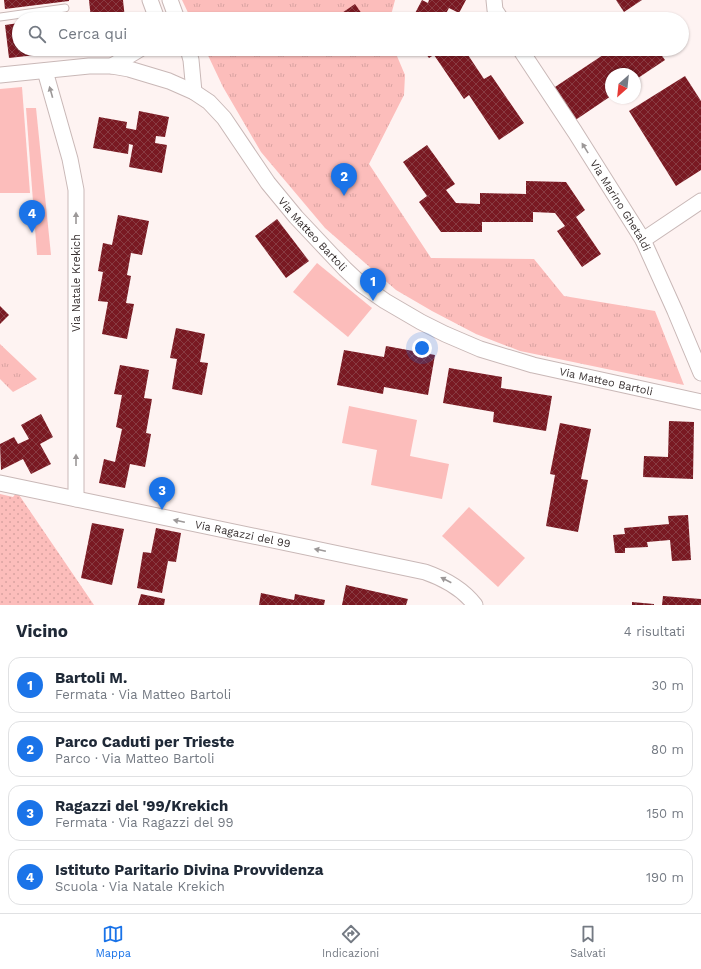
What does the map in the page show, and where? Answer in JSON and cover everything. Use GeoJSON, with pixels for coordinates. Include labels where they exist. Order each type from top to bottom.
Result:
{"type":"FeatureCollection","features":[{"type":"Feature","properties":{"kind":"street"},"geometry":{"type":"LineString","coordinates":[[150,0],[154,12]]}},
{"type":"Feature","properties":{"kind":"street"},"geometry":{"type":"LineString","coordinates":[[170,0],[174,12]]}},
{"type":"Feature","properties":{"kind":"street"},"geometry":{"type":"LineString","coordinates":[[494,0],[496,12]]}},
{"type":"Feature","properties":{"kind":"street"},"geometry":{"type":"LineString","coordinates":[[112,66],[128,56]]}},
{"type":"Feature","properties":{"kind":"street"},"geometry":{"type":"LineString","coordinates":[[190,56],[194,92]]}},
{"type":"Feature","properties":{"kind":"street","name":"Via Marino Ghetaldi"},"geometry":{"type":"LineString","coordinates":[[525,56],[575,132],[643,240],[701,373]]}},
{"type":"Feature","properties":{"kind":"street","name":"Via Matteo Bartoli"},"geometry":{"type":"LineString","coordinates":[[0,75],[89,66],[112,66],[129,68],[169,81],[194,92],[209,102],[224,118],[268,183],[296,217],[352,276],[385,301],[445,334],[480,349],[508,358],[533,365],[701,402]]}},
{"type":"Feature","properties":{"kind":"street","name":"Via Natale Krekich"},"geometry":{"type":"LineString","coordinates":[[45,71],[70,158],[76,190],[76,499]]}},
{"type":"Feature","properties":{"kind":"street"},"geometry":{"type":"LineString","coordinates":[[643,240],[701,201]]}},
{"type":"Feature","properties":{"kind":"street","name":"Via Ragazzi del 99"},"geometry":{"type":"LineString","coordinates":[[0,483],[425,572],[438,576],[459,588],[475,605]]}},
{"type":"Feature","properties":{"kind":"lane"},"geometry":{"type":"LineString","coordinates":[[36,12],[65,8]]}},
{"type":"Feature","properties":{"kind":"lane"},"geometry":{"type":"LineString","coordinates":[[0,17],[12,15]]}},
{"type":"Feature","properties":{"kind":"green space"},"geometry":{"type":"Polygon","coordinates":[[[182,0],[395,0],[392,12],[188,12],[182,0]]]}},
{"type":"Feature","properties":{"kind":"green space"},"geometry":{"type":"Polygon","coordinates":[[[208,56],[397,56],[405,75],[404,95],[369,164],[431,258],[534,259],[564,296],[655,311],[684,385],[520,351],[476,334],[396,290],[325,228],[261,152],[223,87],[208,56]]]}},
{"type":"Feature","properties":{"kind":"green space"},"geometry":{"type":"Polygon","coordinates":[[[22,87],[30,193],[0,193],[0,89],[22,87]]]}},
{"type":"Feature","properties":{"kind":"green space"},"geometry":{"type":"Polygon","coordinates":[[[26,108],[36,108],[51,255],[37,255],[26,108]]]}},
{"type":"Feature","properties":{"kind":"green space"},"geometry":{"type":"Polygon","coordinates":[[[317,263],[372,308],[348,337],[293,292],[317,263]]]}},
{"type":"Feature","properties":{"kind":"green space"},"geometry":{"type":"Polygon","coordinates":[[[0,344],[37,379],[13,392],[0,379],[0,344]]]}},
{"type":"Feature","properties":{"kind":"green space"},"geometry":{"type":"Polygon","coordinates":[[[349,406],[417,420],[410,456],[449,464],[442,499],[371,485],[377,450],[342,443],[349,406]]]}},
{"type":"Feature","properties":{"kind":"green space"},"geometry":{"type":"Polygon","coordinates":[[[17,492],[94,605],[0,605],[0,494],[13,497],[17,492]]]}},
{"type":"Feature","properties":{"kind":"green space"},"geometry":{"type":"Polygon","coordinates":[[[469,507],[525,558],[498,587],[442,536],[469,507]]]}},
{"type":"Feature","properties":{"kind":"building"},"geometry":{"type":"Polygon","coordinates":[[[4,0],[69,0],[69,1],[5,9],[4,0]]]}},
{"type":"Feature","properties":{"kind":"building"},"geometry":{"type":"Polygon","coordinates":[[[89,0],[123,0],[124,12],[90,12],[89,0]]]}},
{"type":"Feature","properties":{"kind":"building"},"geometry":{"type":"Polygon","coordinates":[[[422,0],[428,3],[429,0],[466,0],[460,12],[449,8],[447,12],[416,12],[422,0]]]}},
{"type":"Feature","properties":{"kind":"building"},"geometry":{"type":"Polygon","coordinates":[[[616,0],[642,0],[624,12],[616,0]]]}},
{"type":"Feature","properties":{"kind":"building"},"geometry":{"type":"Polygon","coordinates":[[[355,4],[361,12],[343,12],[355,4]]]}},
{"type":"Feature","properties":{"kind":"building"},"geometry":{"type":"Polygon","coordinates":[[[12,24],[12,56],[27,56],[9,58],[5,25],[12,24]]]}},
{"type":"Feature","properties":{"kind":"building"},"geometry":{"type":"Polygon","coordinates":[[[435,56],[469,56],[484,79],[491,75],[524,123],[499,140],[469,95],[464,99],[435,56]]]}},
{"type":"Feature","properties":{"kind":"building"},"geometry":{"type":"Polygon","coordinates":[[[602,56],[662,56],[665,60],[641,76],[641,68],[605,68],[605,100],[574,121],[552,89],[602,56]]]}},
{"type":"Feature","properties":{"kind":"building"},"geometry":{"type":"Polygon","coordinates":[[[685,76],[701,101],[701,170],[676,186],[629,111],[685,76]]]}},
{"type":"Feature","properties":{"kind":"building"},"geometry":{"type":"Polygon","coordinates":[[[139,111],[169,117],[165,137],[156,136],[155,143],[167,145],[162,173],[129,167],[133,145],[129,144],[128,154],[93,148],[99,117],[127,122],[126,128],[136,130],[139,111]]]}},
{"type":"Feature","properties":{"kind":"building"},"geometry":{"type":"Polygon","coordinates":[[[427,145],[455,184],[446,190],[456,203],[480,204],[480,193],[526,194],[526,181],[566,182],[585,210],[576,217],[601,254],[582,267],[557,231],[565,226],[555,213],[533,212],[533,222],[482,222],[482,232],[441,232],[419,202],[427,196],[403,162],[427,145]]]}},
{"type":"Feature","properties":{"kind":"building"},"geometry":{"type":"Polygon","coordinates":[[[118,215],[149,221],[142,255],[131,253],[127,275],[131,276],[126,303],[134,304],[127,339],[102,334],[108,302],[98,301],[103,272],[98,271],[103,243],[112,245],[118,215]]]}},
{"type":"Feature","properties":{"kind":"building"},"geometry":{"type":"Polygon","coordinates":[[[277,219],[309,261],[286,278],[255,236],[277,219]]]}},
{"type":"Feature","properties":{"kind":"building"},"geometry":{"type":"Polygon","coordinates":[[[0,306],[9,315],[0,324],[0,306]]]}},
{"type":"Feature","properties":{"kind":"building"},"geometry":{"type":"Polygon","coordinates":[[[176,328],[205,334],[200,362],[208,363],[202,395],[172,389],[177,359],[170,358],[176,328]]]}},
{"type":"Feature","properties":{"kind":"building"},"geometry":{"type":"Polygon","coordinates":[[[386,346],[435,355],[428,395],[384,387],[383,394],[337,385],[344,350],[384,357],[386,346]]]}},
{"type":"Feature","properties":{"kind":"building"},"geometry":{"type":"Polygon","coordinates":[[[120,365],[149,370],[144,398],[152,399],[146,433],[151,434],[145,467],[130,464],[125,488],[99,483],[104,459],[115,462],[122,429],[116,427],[122,395],[114,394],[120,365]]]}},
{"type":"Feature","properties":{"kind":"building"},"geometry":{"type":"Polygon","coordinates":[[[449,368],[502,377],[501,388],[552,396],[546,431],[493,422],[494,412],[443,403],[449,368]]]}},
{"type":"Feature","properties":{"kind":"building"},"geometry":{"type":"Polygon","coordinates":[[[41,414],[53,437],[40,444],[51,464],[31,474],[23,459],[1,470],[0,444],[14,437],[18,444],[29,439],[21,425],[41,414]]]}},
{"type":"Feature","properties":{"kind":"building"},"geometry":{"type":"Polygon","coordinates":[[[669,421],[694,422],[693,479],[643,477],[644,456],[668,457],[669,421]]]}},
{"type":"Feature","properties":{"kind":"building"},"geometry":{"type":"Polygon","coordinates":[[[560,423],[591,429],[581,479],[588,480],[578,532],[546,526],[555,475],[550,474],[560,423]]]}},
{"type":"Feature","properties":{"kind":"building"},"geometry":{"type":"Polygon","coordinates":[[[688,515],[691,560],[672,561],[670,540],[647,542],[648,547],[625,548],[625,553],[615,553],[613,535],[625,534],[624,528],[669,524],[668,516],[688,515]]]}},
{"type":"Feature","properties":{"kind":"building"},"geometry":{"type":"Polygon","coordinates":[[[92,523],[124,529],[112,585],[81,578],[92,523]]]}},
{"type":"Feature","properties":{"kind":"building"},"geometry":{"type":"Polygon","coordinates":[[[156,528],[181,533],[176,562],[168,561],[162,593],[137,588],[143,552],[151,553],[156,528]]]}},
{"type":"Feature","properties":{"kind":"building"},"geometry":{"type":"Polygon","coordinates":[[[346,585],[408,599],[406,605],[342,605],[346,585]]]}},
{"type":"Feature","properties":{"kind":"building"},"geometry":{"type":"Polygon","coordinates":[[[261,593],[294,600],[295,594],[325,600],[324,605],[259,605],[261,593]]]}},
{"type":"Feature","properties":{"kind":"building"},"geometry":{"type":"Polygon","coordinates":[[[141,594],[165,599],[164,605],[138,605],[141,594]]]}},
{"type":"Feature","properties":{"kind":"building"},"geometry":{"type":"Polygon","coordinates":[[[663,596],[701,599],[701,605],[662,605],[663,596]]]}},
{"type":"Feature","properties":{"kind":"building"},"geometry":{"type":"Polygon","coordinates":[[[632,602],[654,604],[654,605],[632,605],[632,602]]]}},
{"type":"Feature","properties":{"kind":"place","name":"Parco Caduti per Trieste"},"geometry":{"type":"Point","coordinates":[344,196]}},
{"type":"Feature","properties":{"kind":"place","name":"Istituto Paritario Divina Provvidenza"},"geometry":{"type":"Point","coordinates":[32,233]}},
{"type":"Feature","properties":{"kind":"place","name":"Bartoli M."},"geometry":{"type":"Point","coordinates":[373,301]}},
{"type":"Feature","properties":{"kind":"place","name":"Ragazzi del '99/Krekich"},"geometry":{"type":"Point","coordinates":[162,510]}}]}
